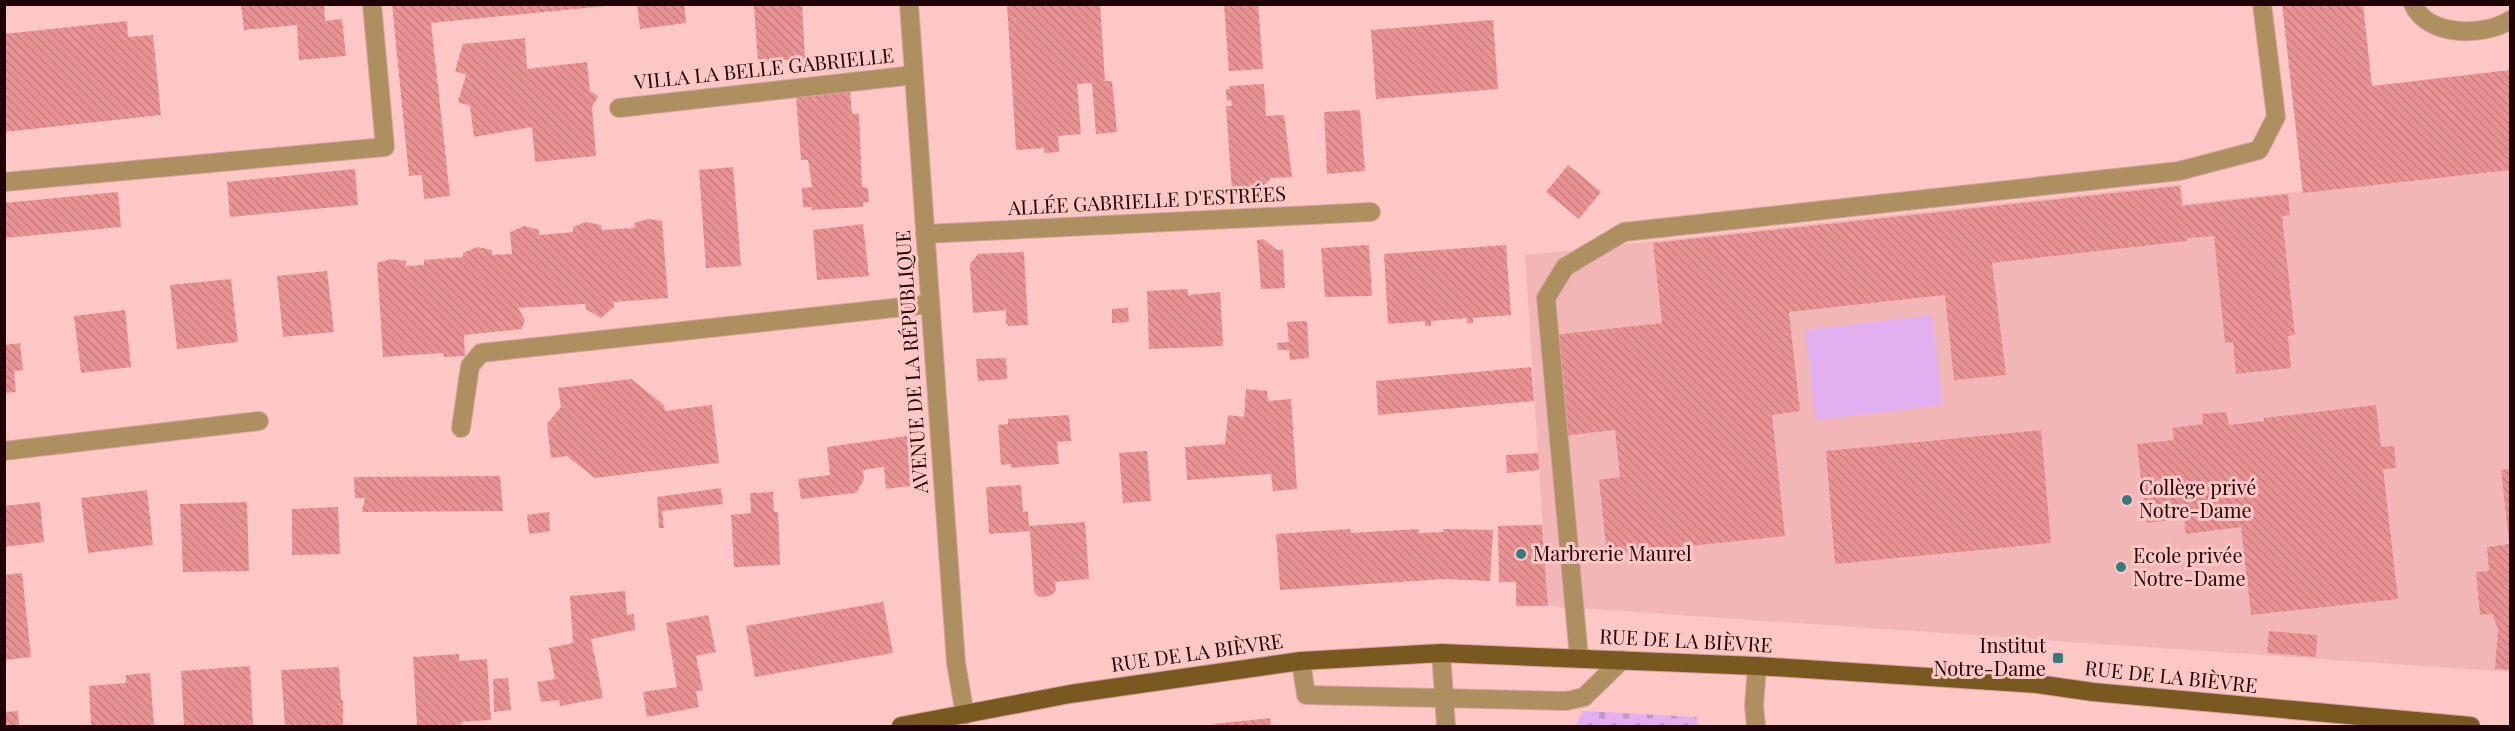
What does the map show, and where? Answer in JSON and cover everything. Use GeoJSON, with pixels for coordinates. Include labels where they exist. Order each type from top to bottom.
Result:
{"type":"FeatureCollection","features":[{"type":"Feature","properties":{"kind":"main road","name":"RUE DE LA BIÈVRE"},"geometry":{"type":"LineString","coordinates":[[901,726],[1070,694],[1301,661],[1441,653],[1756,666],[2037,684],[2150,698],[2471,726]]}},
{"type":"Feature","properties":{"kind":"street"},"geometry":{"type":"LineString","coordinates":[[4,182],[384,147],[372,4]]}},
{"type":"Feature","properties":{"kind":"street","name":"AVENUE DE LA RÉPUBLIQUE"},"geometry":{"type":"LineString","coordinates":[[909,4],[956,663],[965,715]]}},
{"type":"Feature","properties":{"kind":"street"},"geometry":{"type":"LineString","coordinates":[[1579,658],[1546,298],[1565,267],[1624,232],[2179,171],[2259,150],[2276,117],[2262,4]]}},
{"type":"Feature","properties":{"kind":"street"},"geometry":{"type":"LineString","coordinates":[[2413,4],[2417,14],[2447,30],[2466,33],[2504,24],[2511,20]]}},
{"type":"Feature","properties":{"kind":"street","name":"VILLA LA BELLE GABRIELLE"},"geometry":{"type":"LineString","coordinates":[[619,108],[914,75]]}},
{"type":"Feature","properties":{"kind":"street","name":"ALLÉE GABRIELLE D'ESTRÉES"},"geometry":{"type":"LineString","coordinates":[[925,234],[1371,212]]}},
{"type":"Feature","properties":{"kind":"street"},"geometry":{"type":"LineString","coordinates":[[460,428],[470,366],[482,353],[930,304]]}},
{"type":"Feature","properties":{"kind":"street"},"geometry":{"type":"LineString","coordinates":[[4,451],[259,421]]}},
{"type":"Feature","properties":{"kind":"street"},"geometry":{"type":"LineString","coordinates":[[1441,653],[1446,726]]}},
{"type":"Feature","properties":{"kind":"street"},"geometry":{"type":"LineString","coordinates":[[1301,661],[1306,695],[1566,701],[1584,697],[1622,660]]}},
{"type":"Feature","properties":{"kind":"street"},"geometry":{"type":"LineString","coordinates":[[1756,666],[1754,706],[1756,726]]}},
{"type":"Feature","properties":{"kind":"shaded area"},"geometry":{"type":"Polygon","coordinates":[[[2510,169],[2510,672],[1548,606],[1525,255],[2181,184],[2184,204],[2510,169]]]}},
{"type":"Feature","properties":{"kind":"green space"},"geometry":{"type":"Polygon","coordinates":[[[1932,315],[1943,405],[1816,420],[1805,330],[1932,315]]]}},
{"type":"Feature","properties":{"kind":"green space"},"geometry":{"type":"Polygon","coordinates":[[[1583,711],[1697,717],[1698,726],[1576,726],[1583,711]]]}},
{"type":"Feature","properties":{"kind":"building"},"geometry":{"type":"Polygon","coordinates":[[[241,4],[324,4],[325,21],[342,19],[346,56],[299,60],[297,25],[244,30],[241,4]]]}},
{"type":"Feature","properties":{"kind":"building"},"geometry":{"type":"Polygon","coordinates":[[[392,4],[605,4],[606,6],[431,23],[450,196],[424,199],[422,175],[409,176],[392,4]]]}},
{"type":"Feature","properties":{"kind":"building"},"geometry":{"type":"Polygon","coordinates":[[[637,4],[684,4],[686,23],[640,29],[637,4]]]}},
{"type":"Feature","properties":{"kind":"building"},"geometry":{"type":"Polygon","coordinates":[[[802,4],[805,58],[758,62],[754,6],[802,4]]]}},
{"type":"Feature","properties":{"kind":"building"},"geometry":{"type":"Polygon","coordinates":[[[1007,4],[1100,4],[1105,81],[1112,81],[1117,132],[1096,134],[1092,83],[1077,84],[1081,134],[1058,136],[1059,152],[1044,153],[1044,148],[1016,150],[1007,4]]]}},
{"type":"Feature","properties":{"kind":"building"},"geometry":{"type":"Polygon","coordinates":[[[1224,4],[1258,4],[1263,69],[1229,71],[1224,4]]]}},
{"type":"Feature","properties":{"kind":"building"},"geometry":{"type":"Polygon","coordinates":[[[2282,4],[2363,4],[2372,86],[2510,70],[2510,170],[2303,193],[2282,4]]]}},
{"type":"Feature","properties":{"kind":"building"},"geometry":{"type":"Polygon","coordinates":[[[1493,20],[1498,89],[1376,99],[1371,30],[1493,20]]]}},
{"type":"Feature","properties":{"kind":"building"},"geometry":{"type":"Polygon","coordinates":[[[127,21],[128,37],[153,35],[161,115],[4,132],[4,34],[127,21]]]}},
{"type":"Feature","properties":{"kind":"building"},"geometry":{"type":"Polygon","coordinates":[[[525,38],[527,69],[587,62],[590,91],[598,96],[592,107],[596,156],[535,162],[532,127],[474,137],[470,106],[458,102],[466,75],[455,71],[463,44],[525,38]]]}},
{"type":"Feature","properties":{"kind":"building"},"geometry":{"type":"Polygon","coordinates":[[[1264,84],[1266,116],[1284,115],[1292,177],[1271,178],[1259,190],[1232,192],[1226,106],[1232,106],[1231,100],[1227,101],[1226,89],[1230,89],[1230,86],[1264,84]]]}},
{"type":"Feature","properties":{"kind":"building"},"geometry":{"type":"Polygon","coordinates":[[[850,91],[852,114],[859,114],[862,187],[868,188],[869,202],[863,203],[863,207],[812,210],[812,207],[803,207],[802,188],[812,187],[808,160],[801,160],[796,97],[850,91]]]}},
{"type":"Feature","properties":{"kind":"building"},"geometry":{"type":"Polygon","coordinates":[[[1360,110],[1365,171],[1327,174],[1324,112],[1360,110]]]}},
{"type":"Feature","properties":{"kind":"building"},"geometry":{"type":"Polygon","coordinates":[[[1568,165],[1601,192],[1579,219],[1546,192],[1568,165]]]}},
{"type":"Feature","properties":{"kind":"building"},"geometry":{"type":"Polygon","coordinates":[[[733,167],[741,266],[706,268],[699,170],[733,167]]]}},
{"type":"Feature","properties":{"kind":"building"},"geometry":{"type":"Polygon","coordinates":[[[355,169],[358,205],[230,217],[227,182],[355,169]]]}},
{"type":"Feature","properties":{"kind":"building"},"geometry":{"type":"Polygon","coordinates":[[[2180,186],[2182,206],[2288,194],[2290,215],[2282,216],[2295,335],[2288,336],[2291,368],[2236,374],[2233,342],[2225,343],[2214,236],[1992,263],[2006,375],[1954,380],[1945,295],[1789,312],[1800,411],[1772,415],[1785,536],[1607,555],[1599,480],[1620,477],[1615,430],[1563,436],[1553,335],[1662,323],[1653,243],[2180,186]]]}},
{"type":"Feature","properties":{"kind":"building"},"geometry":{"type":"Polygon","coordinates":[[[118,192],[121,227],[4,238],[4,203],[118,192]]]}},
{"type":"Feature","properties":{"kind":"building"},"geometry":{"type":"Polygon","coordinates":[[[648,219],[662,221],[668,298],[614,302],[614,307],[601,318],[586,309],[585,304],[518,308],[525,320],[522,329],[464,335],[465,356],[444,357],[444,353],[383,357],[377,263],[391,259],[406,261],[406,266],[424,265],[424,260],[463,257],[463,253],[477,247],[492,250],[492,255],[512,254],[510,232],[524,226],[539,230],[539,235],[573,232],[573,227],[586,222],[601,225],[602,230],[635,228],[634,223],[648,219]]]}},
{"type":"Feature","properties":{"kind":"building"},"geometry":{"type":"Polygon","coordinates":[[[863,224],[869,276],[817,280],[813,230],[863,224]]]}},
{"type":"Feature","properties":{"kind":"building"},"geometry":{"type":"Polygon","coordinates":[[[1263,239],[1277,250],[1283,250],[1285,288],[1261,289],[1257,240],[1263,239]]]}},
{"type":"Feature","properties":{"kind":"building"},"geometry":{"type":"Polygon","coordinates":[[[1369,245],[1372,296],[1325,297],[1321,248],[1369,245]]]}},
{"type":"Feature","properties":{"kind":"building"},"geometry":{"type":"Polygon","coordinates":[[[1506,245],[1511,315],[1473,318],[1473,323],[1467,323],[1467,318],[1431,321],[1431,326],[1425,326],[1425,321],[1388,324],[1384,254],[1506,245]]]}},
{"type":"Feature","properties":{"kind":"building"},"geometry":{"type":"Polygon","coordinates":[[[1024,252],[1028,325],[1009,326],[1006,323],[1006,310],[973,313],[970,264],[978,254],[1024,252]]]}},
{"type":"Feature","properties":{"kind":"building"},"geometry":{"type":"Polygon","coordinates":[[[327,271],[334,332],[283,337],[277,276],[327,271]]]}},
{"type":"Feature","properties":{"kind":"building"},"geometry":{"type":"Polygon","coordinates":[[[231,279],[238,342],[177,349],[170,285],[231,279]]]}},
{"type":"Feature","properties":{"kind":"building"},"geometry":{"type":"Polygon","coordinates":[[[1188,289],[1188,295],[1220,292],[1223,346],[1149,349],[1147,291],[1188,289]]]}},
{"type":"Feature","properties":{"kind":"building"},"geometry":{"type":"Polygon","coordinates":[[[1128,308],[1129,322],[1112,323],[1112,309],[1128,308]]]}},
{"type":"Feature","properties":{"kind":"building"},"geometry":{"type":"Polygon","coordinates":[[[125,310],[131,367],[81,373],[74,316],[125,310]]]}},
{"type":"Feature","properties":{"kind":"building"},"geometry":{"type":"Polygon","coordinates":[[[1307,321],[1309,358],[1290,360],[1289,350],[1278,350],[1277,343],[1289,342],[1287,322],[1307,321]]]}},
{"type":"Feature","properties":{"kind":"building"},"geometry":{"type":"Polygon","coordinates":[[[20,343],[23,370],[14,371],[16,392],[4,393],[4,345],[20,343]]]}},
{"type":"Feature","properties":{"kind":"building"},"geometry":{"type":"Polygon","coordinates":[[[1006,358],[1007,379],[978,381],[976,359],[1006,358]]]}},
{"type":"Feature","properties":{"kind":"building"},"geometry":{"type":"Polygon","coordinates":[[[1531,367],[1534,401],[1378,415],[1376,381],[1531,367]]]}},
{"type":"Feature","properties":{"kind":"building"},"geometry":{"type":"Polygon","coordinates":[[[631,379],[664,405],[665,411],[712,405],[719,463],[595,478],[567,456],[551,458],[547,424],[561,407],[558,388],[631,379]]]}},
{"type":"Feature","properties":{"kind":"building"},"geometry":{"type":"Polygon","coordinates":[[[1246,389],[1267,391],[1268,401],[1291,399],[1297,489],[1273,491],[1271,474],[1187,480],[1185,447],[1225,444],[1228,415],[1244,417],[1246,389]]]}},
{"type":"Feature","properties":{"kind":"building"},"geometry":{"type":"Polygon","coordinates":[[[2376,405],[2381,447],[2394,446],[2396,468],[2383,469],[2398,599],[2251,615],[2241,527],[2186,534],[2184,519],[2146,523],[2137,444],[2174,440],[2172,428],[2203,424],[2202,414],[2226,412],[2229,425],[2264,421],[2264,418],[2376,405]]]}},
{"type":"Feature","properties":{"kind":"building"},"geometry":{"type":"Polygon","coordinates":[[[1069,415],[1071,441],[1057,442],[1059,464],[1011,468],[1011,464],[1001,465],[998,425],[1008,424],[1008,419],[1069,415]]]}},
{"type":"Feature","properties":{"kind":"building"},"geometry":{"type":"Polygon","coordinates":[[[2041,430],[2051,543],[1835,564],[1826,451],[2041,430]]]}},
{"type":"Feature","properties":{"kind":"building"},"geometry":{"type":"Polygon","coordinates":[[[907,436],[910,486],[886,489],[884,467],[863,470],[864,480],[856,493],[801,499],[798,479],[830,475],[827,447],[907,436]]]}},
{"type":"Feature","properties":{"kind":"building"},"geometry":{"type":"Polygon","coordinates":[[[1147,451],[1151,501],[1123,503],[1119,453],[1147,451]]]}},
{"type":"Feature","properties":{"kind":"building"},"geometry":{"type":"Polygon","coordinates":[[[1538,453],[1539,470],[1507,473],[1506,455],[1538,453]]]}},
{"type":"Feature","properties":{"kind":"building"},"geometry":{"type":"Polygon","coordinates":[[[2510,469],[2510,540],[2509,541],[2501,470],[2510,469]]]}},
{"type":"Feature","properties":{"kind":"building"},"geometry":{"type":"Polygon","coordinates":[[[500,476],[503,511],[362,512],[365,498],[355,498],[354,477],[500,476]]]}},
{"type":"Feature","properties":{"kind":"building"},"geometry":{"type":"Polygon","coordinates":[[[1021,485],[1023,512],[1028,511],[1029,526],[1085,522],[1089,579],[1055,582],[1056,591],[1050,596],[1039,597],[1034,592],[1030,531],[989,534],[986,487],[1021,485]]]}},
{"type":"Feature","properties":{"kind":"building"},"geometry":{"type":"Polygon","coordinates":[[[721,488],[723,504],[662,511],[664,528],[659,528],[657,497],[721,488]]]}},
{"type":"Feature","properties":{"kind":"building"},"geometry":{"type":"Polygon","coordinates":[[[147,490],[153,545],[88,553],[81,498],[147,490]]]}},
{"type":"Feature","properties":{"kind":"building"},"geometry":{"type":"Polygon","coordinates":[[[773,492],[774,512],[778,512],[780,565],[734,567],[731,515],[751,513],[750,493],[773,492]]]}},
{"type":"Feature","properties":{"kind":"building"},"geometry":{"type":"Polygon","coordinates":[[[40,502],[44,542],[4,547],[4,506],[40,502]]]}},
{"type":"Feature","properties":{"kind":"building"},"geometry":{"type":"Polygon","coordinates":[[[247,502],[249,571],[183,572],[180,504],[247,502]]]}},
{"type":"Feature","properties":{"kind":"building"},"geometry":{"type":"Polygon","coordinates":[[[338,507],[340,554],[292,555],[292,509],[338,507]]]}},
{"type":"Feature","properties":{"kind":"building"},"geometry":{"type":"Polygon","coordinates":[[[549,512],[550,531],[529,534],[527,515],[549,512]]]}},
{"type":"Feature","properties":{"kind":"building","name":"Marbrerie Maurel"},"geometry":{"type":"Polygon","coordinates":[[[1542,525],[1548,606],[1516,606],[1516,582],[1499,582],[1498,526],[1542,525]]]}},
{"type":"Feature","properties":{"kind":"building"},"geometry":{"type":"Polygon","coordinates":[[[1350,529],[1351,533],[1419,529],[1419,533],[1443,532],[1443,529],[1493,530],[1490,581],[1444,579],[1280,590],[1276,534],[1350,529]]]}},
{"type":"Feature","properties":{"kind":"building"},"geometry":{"type":"Polygon","coordinates":[[[2510,544],[2510,670],[2495,669],[2498,629],[2492,614],[2480,615],[2476,572],[2489,571],[2487,547],[2510,544]]]}},
{"type":"Feature","properties":{"kind":"building"},"geometry":{"type":"Polygon","coordinates":[[[22,573],[31,657],[4,660],[4,575],[22,573]]]}},
{"type":"Feature","properties":{"kind":"building"},"geometry":{"type":"Polygon","coordinates":[[[625,591],[627,615],[634,614],[635,630],[591,639],[603,698],[560,706],[559,700],[541,702],[537,682],[555,679],[549,648],[573,643],[570,596],[625,591]]]}},
{"type":"Feature","properties":{"kind":"building"},"geometry":{"type":"Polygon","coordinates":[[[883,602],[893,653],[755,677],[746,626],[883,602]]]}},
{"type":"Feature","properties":{"kind":"building"},"geometry":{"type":"Polygon","coordinates":[[[708,615],[716,652],[696,656],[703,690],[696,691],[699,707],[647,717],[643,692],[677,687],[666,623],[708,615]]]}},
{"type":"Feature","properties":{"kind":"building"},"geometry":{"type":"Polygon","coordinates":[[[2269,631],[2317,635],[2316,657],[2267,653],[2269,631]]]}},
{"type":"Feature","properties":{"kind":"building"},"geometry":{"type":"Polygon","coordinates":[[[459,654],[459,661],[487,659],[491,720],[461,722],[462,726],[417,726],[413,657],[459,654]]]}},
{"type":"Feature","properties":{"kind":"building"},"geometry":{"type":"Polygon","coordinates":[[[250,666],[253,726],[184,726],[181,671],[250,666]]]}},
{"type":"Feature","properties":{"kind":"building"},"geometry":{"type":"Polygon","coordinates":[[[339,667],[343,726],[285,726],[281,670],[339,667]]]}},
{"type":"Feature","properties":{"kind":"building"},"geometry":{"type":"Polygon","coordinates":[[[150,673],[154,726],[91,726],[89,686],[126,683],[126,675],[150,673]]]}},
{"type":"Feature","properties":{"kind":"building"},"geometry":{"type":"Polygon","coordinates":[[[508,678],[511,710],[494,712],[493,679],[508,678]]]}},
{"type":"Feature","properties":{"kind":"building"},"geometry":{"type":"Polygon","coordinates":[[[18,711],[19,726],[4,726],[4,712],[18,711]]]}},
{"type":"Feature","properties":{"kind":"building"},"geometry":{"type":"Polygon","coordinates":[[[1270,718],[1271,726],[1214,726],[1214,724],[1270,718]]]}},
{"type":"Feature","properties":{"kind":"place","name":"Collège privé Notre-Dame"},"geometry":{"type":"Point","coordinates":[2127,500]}},
{"type":"Feature","properties":{"kind":"place","name":"Marbrerie Maurel"},"geometry":{"type":"Point","coordinates":[1521,554]}},
{"type":"Feature","properties":{"kind":"place","name":"Ecole privée Notre-Dame"},"geometry":{"type":"Point","coordinates":[2121,567]}},
{"type":"Feature","properties":{"kind":"place","name":"Institut Notre-Dame"},"geometry":{"type":"Point","coordinates":[2058,658]}}]}
